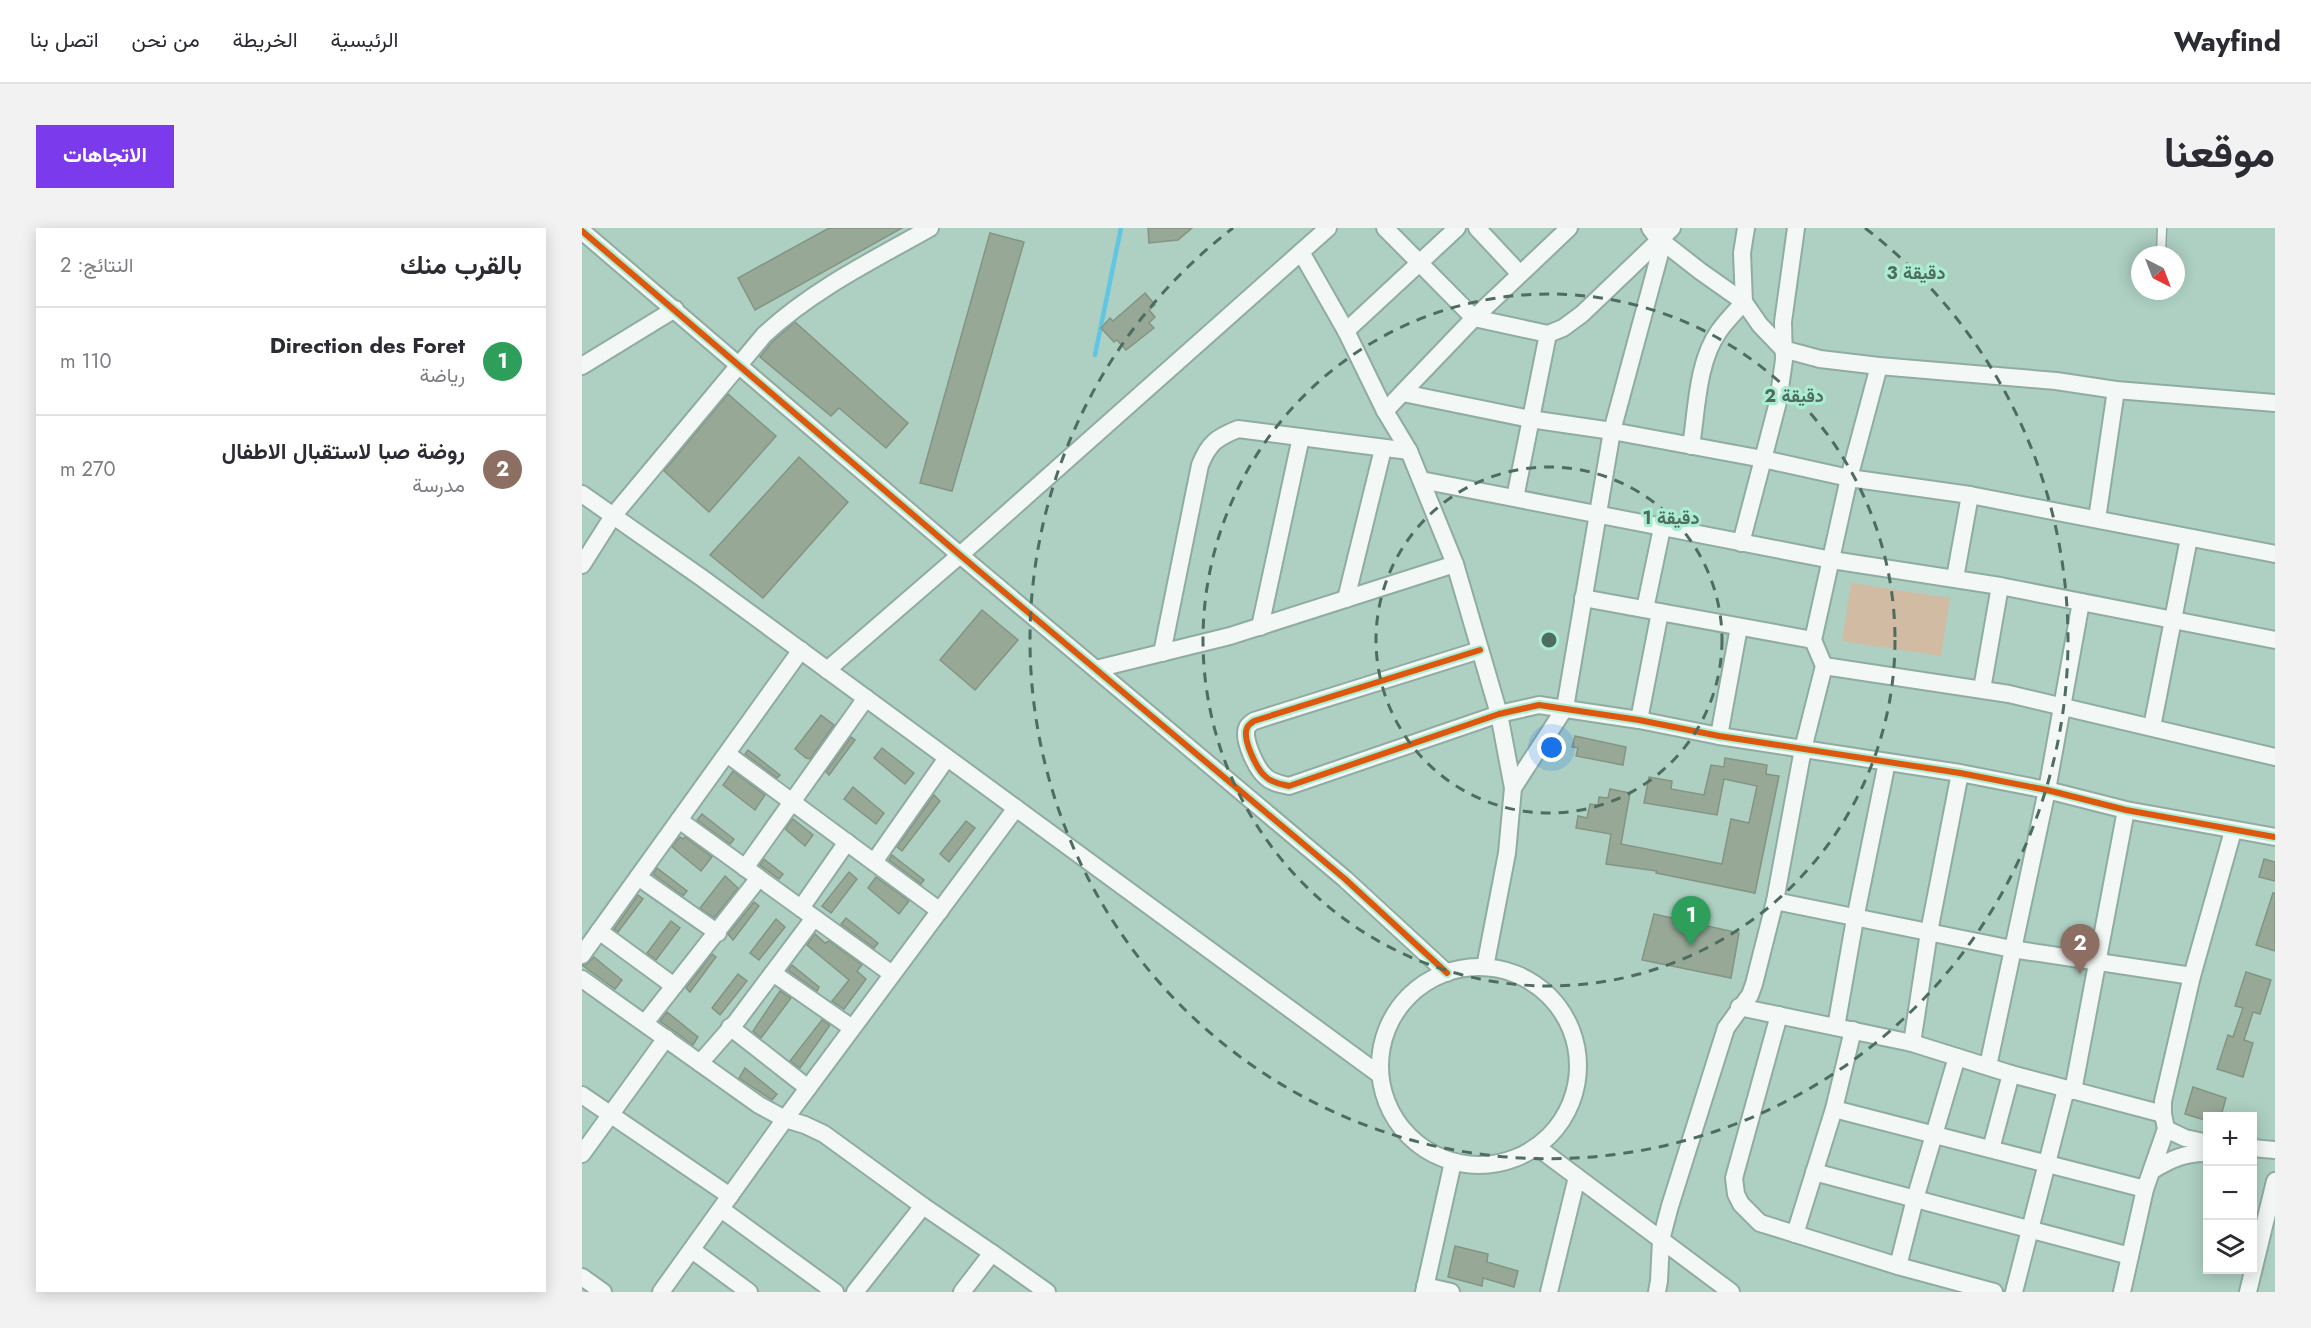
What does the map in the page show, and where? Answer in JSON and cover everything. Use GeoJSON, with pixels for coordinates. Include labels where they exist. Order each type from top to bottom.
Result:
{"type":"FeatureCollection","features":[{"type":"Feature","properties":{"kind":"street"},"geometry":{"type":"LineString","coordinates":[[582,565],[614,516],[764,335],[787,314],[842,278],[930,228]]}},
{"type":"Feature","properties":{"kind":"street"},"geometry":{"type":"LineString","coordinates":[[827,670],[1328,228]]}},
{"type":"Feature","properties":{"kind":"street"},"geometry":{"type":"LineString","coordinates":[[1385,228],[1474,318],[1548,334],[1563,328],[1582,314],[1661,235]]}},
{"type":"Feature","properties":{"kind":"street"},"geometry":{"type":"LineString","coordinates":[[1346,331],[1457,228]]}},
{"type":"Feature","properties":{"kind":"street"},"geometry":{"type":"LineString","coordinates":[[1477,228],[1520,274]]}},
{"type":"Feature","properties":{"kind":"street"},"geometry":{"type":"LineString","coordinates":[[1385,411],[1474,318],[1569,228]]}},
{"type":"Feature","properties":{"kind":"street"},"geometry":{"type":"LineString","coordinates":[[1691,446],[1701,380],[1709,351],[1718,332],[1744,302],[1742,253],[1746,228]]}},
{"type":"Feature","properties":{"kind":"street"},"geometry":{"type":"LineString","coordinates":[[1741,543],[1778,402],[1783,373],[1783,322],[1796,228]]}},
{"type":"Feature","properties":{"kind":"street"},"geometry":{"type":"LineString","coordinates":[[582,231],[960,555],[1345,879],[1446,973]]}},
{"type":"Feature","properties":{"kind":"street"},"geometry":{"type":"LineString","coordinates":[[1661,235],[1700,271],[1744,302],[1760,325],[1783,349],[1820,359],[1879,366],[2056,381],[2116,390],[2275,403]]}},
{"type":"Feature","properties":{"kind":"street"},"geometry":{"type":"LineString","coordinates":[[1513,788],[1565,708],[1612,431],[1661,235]]}},
{"type":"Feature","properties":{"kind":"street"},"geometry":{"type":"LineString","coordinates":[[1301,252],[1346,331],[1421,480],[1455,564],[1499,714],[1513,788],[1507,853],[1485,967]]}},
{"type":"Feature","properties":{"kind":"street"},"geometry":{"type":"LineString","coordinates":[[582,366],[675,309]]}},
{"type":"Feature","properties":{"kind":"street"},"geometry":{"type":"LineString","coordinates":[[1515,498],[1548,334]]}},
{"type":"Feature","properties":{"kind":"street"},"geometry":{"type":"LineString","coordinates":[[1657,1292],[1661,1240],[1726,1029],[1739,1007],[1750,995],[1754,984],[1775,901],[1803,748],[1824,666],[1814,640],[1849,478],[1879,366]]}},
{"type":"Feature","properties":{"kind":"street"},"geometry":{"type":"LineString","coordinates":[[2097,519],[2116,390]]}},
{"type":"Feature","properties":{"kind":"street"},"geometry":{"type":"LineString","coordinates":[[1403,393],[1530,419],[1612,431],[1763,459],[1849,478],[1970,495],[2275,554]]}},
{"type":"Feature","properties":{"kind":"street"},"geometry":{"type":"LineString","coordinates":[[1162,653],[1200,465],[1207,448],[1220,436],[1238,429],[1408,451]]}},
{"type":"Feature","properties":{"kind":"street"},"geometry":{"type":"LineString","coordinates":[[1260,627],[1301,437]]}},
{"type":"Feature","properties":{"kind":"street"},"geometry":{"type":"LineString","coordinates":[[1346,599],[1383,449]]}},
{"type":"Feature","properties":{"kind":"street"},"geometry":{"type":"LineString","coordinates":[[1421,480],[1741,543],[1832,560],[2000,586],[2275,640]]}},
{"type":"Feature","properties":{"kind":"street"},"geometry":{"type":"LineString","coordinates":[[582,494],[801,650],[1380,1075]]}},
{"type":"Feature","properties":{"kind":"street"},"geometry":{"type":"LineString","coordinates":[[1954,578],[1970,495]]}},
{"type":"Feature","properties":{"kind":"street"},"geometry":{"type":"LineString","coordinates":[[1640,720],[1662,528]]}},
{"type":"Feature","properties":{"kind":"street"},"geometry":{"type":"LineString","coordinates":[[2152,727],[2189,538]]}},
{"type":"Feature","properties":{"kind":"street"},"geometry":{"type":"LineString","coordinates":[[1096,669],[1260,627],[1455,564]]}},
{"type":"Feature","properties":{"kind":"street"},"geometry":{"type":"LineString","coordinates":[[1982,689],[2000,586]]}},
{"type":"Feature","properties":{"kind":"street"},"geometry":{"type":"LineString","coordinates":[[1583,598],[1814,640]]}},
{"type":"Feature","properties":{"kind":"street"},"geometry":{"type":"LineString","coordinates":[[1988,1066],[2047,790],[2081,602]]}},
{"type":"Feature","properties":{"kind":"street"},"geometry":{"type":"LineString","coordinates":[[1719,736],[1739,627]]}},
{"type":"Feature","properties":{"kind":"street"},"geometry":{"type":"LineString","coordinates":[[582,956],[801,650]]}},
{"type":"Feature","properties":{"kind":"street"},"geometry":{"type":"LineString","coordinates":[[1480,650],[1254,721],[1247,728],[1245,737],[1256,765],[1266,777],[1276,783],[1289,786],[1499,714],[1539,705],[1640,720],[1719,736],[1960,773],[2047,790],[2126,810],[2275,837]]}},
{"type":"Feature","properties":{"kind":"street"},"geometry":{"type":"LineString","coordinates":[[1824,666],[1982,689],[2275,757]]}},
{"type":"Feature","properties":{"kind":"street"},"geometry":{"type":"LineString","coordinates":[[645,1023],[718,933],[792,801],[866,698]]}},
{"type":"Feature","properties":{"kind":"street"},"geometry":{"type":"LineString","coordinates":[[726,754],[940,910]]}},
{"type":"Feature","properties":{"kind":"street"},"geometry":{"type":"LineString","coordinates":[[874,862],[947,758]]}},
{"type":"Feature","properties":{"kind":"street"},"geometry":{"type":"LineString","coordinates":[[1836,1027],[1887,762]]}},
{"type":"Feature","properties":{"kind":"street"},"geometry":{"type":"LineString","coordinates":[[1912,1043],[1929,932],[1960,773]]}},
{"type":"Feature","properties":{"kind":"street"},"geometry":{"type":"LineString","coordinates":[[661,1292],[785,1119],[1016,808]]}},
{"type":"Feature","properties":{"kind":"street"},"geometry":{"type":"LineString","coordinates":[[2014,1292],[2069,1090],[2098,962],[2126,810]]}},
{"type":"Feature","properties":{"kind":"street"},"geometry":{"type":"LineString","coordinates":[[679,820],[892,974]]}},
{"type":"Feature","properties":{"kind":"street"},"geometry":{"type":"LineString","coordinates":[[2121,1292],[2145,1189],[2153,1170],[2164,1122],[2163,1101],[2192,976],[2233,831]]}},
{"type":"Feature","properties":{"kind":"street"},"geometry":{"type":"LineString","coordinates":[[700,1063],[773,973],[847,842]]}},
{"type":"Feature","properties":{"kind":"street"},"geometry":{"type":"LineString","coordinates":[[638,877],[718,933]]}},
{"type":"Feature","properties":{"kind":"street"},"geometry":{"type":"LineString","coordinates":[[1775,901],[2012,949],[2192,976]]}},
{"type":"Feature","properties":{"kind":"street"},"geometry":{"type":"LineString","coordinates":[[599,932],[674,986]]}},
{"type":"Feature","properties":{"kind":"street"},"geometry":{"type":"LineString","coordinates":[[1485,967],[1514,973],[1541,988],[1562,1010],[1575,1038],[1579,1068],[1573,1098],[1559,1125],[1538,1147],[1511,1160],[1482,1166],[1453,1162],[1425,1150],[1403,1130],[1387,1104],[1380,1075],[1381,1049],[1389,1024],[1404,1002],[1423,985],[1446,973],[1465,968],[1485,967]]}},
{"type":"Feature","properties":{"kind":"street"},"geometry":{"type":"LineString","coordinates":[[773,973],[852,1028]]}},
{"type":"Feature","properties":{"kind":"street"},"geometry":{"type":"LineString","coordinates":[[582,979],[759,1105],[785,1119],[824,1134],[922,1206],[1047,1292]]}},
{"type":"Feature","properties":{"kind":"street"},"geometry":{"type":"LineString","coordinates":[[1739,1007],[1912,1043],[2069,1090],[2164,1122],[2185,1138],[2203,1142]]}},
{"type":"Feature","properties":{"kind":"street"},"geometry":{"type":"LineString","coordinates":[[1779,1015],[1734,1178],[1736,1194],[1748,1213],[1760,1223],[1898,1266],[1994,1292]]}},
{"type":"Feature","properties":{"kind":"street"},"geometry":{"type":"LineString","coordinates":[[730,1028],[808,1088]]}},
{"type":"Feature","properties":{"kind":"street"},"geometry":{"type":"LineString","coordinates":[[1795,1234],[1834,1109],[1852,1030]]}},
{"type":"Feature","properties":{"kind":"street"},"geometry":{"type":"LineString","coordinates":[[582,1154],[666,1038]]}},
{"type":"Feature","properties":{"kind":"street"},"geometry":{"type":"LineString","coordinates":[[1898,1266],[1915,1199],[1957,1057]]}},
{"type":"Feature","properties":{"kind":"street"},"geometry":{"type":"LineString","coordinates":[[1991,1149],[2011,1074]]}},
{"type":"Feature","properties":{"kind":"street"},"geometry":{"type":"LineString","coordinates":[[582,1095],[611,1114],[726,1203],[835,1292]]}},
{"type":"Feature","properties":{"kind":"street"},"geometry":{"type":"LineString","coordinates":[[1834,1109],[2145,1189]]}},
{"type":"Feature","properties":{"kind":"street"},"geometry":{"type":"LineString","coordinates":[[1538,1147],[1731,1292]]}},
{"type":"Feature","properties":{"kind":"street"},"geometry":{"type":"LineString","coordinates":[[2257,1148],[2275,1150]]}},
{"type":"Feature","properties":{"kind":"street"},"geometry":{"type":"LineString","coordinates":[[2153,1170],[2179,1157],[2194,1152],[2203,1153]]}},
{"type":"Feature","properties":{"kind":"street"},"geometry":{"type":"LineString","coordinates":[[2257,1156],[2275,1157]]}},
{"type":"Feature","properties":{"kind":"street"},"geometry":{"type":"LineString","coordinates":[[1451,1292],[1425,1289],[1453,1162]]}},
{"type":"Feature","properties":{"kind":"street"},"geometry":{"type":"LineString","coordinates":[[1814,1172],[2130,1256]]}},
{"type":"Feature","properties":{"kind":"street"},"geometry":{"type":"LineString","coordinates":[[1549,1292],[1576,1177]]}},
{"type":"Feature","properties":{"kind":"street"},"geometry":{"type":"LineString","coordinates":[[2248,1292],[2269,1239],[2275,1181]]}},
{"type":"Feature","properties":{"kind":"street"},"geometry":{"type":"LineString","coordinates":[[855,1292],[922,1206]]}},
{"type":"Feature","properties":{"kind":"street"},"geometry":{"type":"LineString","coordinates":[[692,1250],[749,1292]]}},
{"type":"Feature","properties":{"kind":"street"},"geometry":{"type":"LineString","coordinates":[[962,1292],[992,1253]]}},
{"type":"Feature","properties":{"kind":"street"},"geometry":{"type":"LineString","coordinates":[[582,1277],[603,1292]]}},
{"type":"Feature","properties":{"kind":"lane"},"geometry":{"type":"LineString","coordinates":[[2161,246],[2162,228]]}},
{"type":"Feature","properties":{"kind":"shaded area"},"geometry":{"type":"Polygon","coordinates":[[[1851,583],[1950,598],[1941,656],[1842,641],[1851,583]]]}},
{"type":"Feature","properties":{"kind":"building"},"geometry":{"type":"Polygon","coordinates":[[[829,228],[902,228],[755,310],[738,278],[829,228]]]}},
{"type":"Feature","properties":{"kind":"building"},"geometry":{"type":"Polygon","coordinates":[[[1148,228],[1192,228],[1178,240],[1149,243],[1148,228]]]}},
{"type":"Feature","properties":{"kind":"building"},"geometry":{"type":"Polygon","coordinates":[[[990,233],[1024,242],[952,491],[920,483],[990,233]]]}},
{"type":"Feature","properties":{"kind":"building"},"geometry":{"type":"Polygon","coordinates":[[[1145,293],[1155,305],[1149,310],[1155,317],[1149,323],[1154,328],[1126,350],[1117,340],[1114,342],[1101,328],[1110,318],[1113,321],[1145,293]]]}},
{"type":"Feature","properties":{"kind":"building"},"geometry":{"type":"Polygon","coordinates":[[[795,322],[908,423],[886,448],[839,408],[831,416],[760,357],[772,342],[795,322]]]}},
{"type":"Feature","properties":{"kind":"building"},"geometry":{"type":"Polygon","coordinates":[[[728,394],[776,436],[709,512],[664,471],[728,394]]]}},
{"type":"Feature","properties":{"kind":"building"},"geometry":{"type":"Polygon","coordinates":[[[799,457],[848,502],[763,598],[710,555],[799,457]]]}},
{"type":"Feature","properties":{"kind":"building"},"geometry":{"type":"Polygon","coordinates":[[[982,610],[1018,640],[975,690],[940,660],[982,610]]]}},
{"type":"Feature","properties":{"kind":"building"},"geometry":{"type":"Polygon","coordinates":[[[821,715],[834,725],[810,759],[806,758],[795,749],[821,715]]]}},
{"type":"Feature","properties":{"kind":"building"},"geometry":{"type":"Polygon","coordinates":[[[1575,736],[1626,747],[1623,765],[1576,756],[1578,748],[1572,747],[1575,736]]]}},
{"type":"Feature","properties":{"kind":"building"},"geometry":{"type":"Polygon","coordinates":[[[851,737],[855,740],[829,775],[826,772],[851,737]]]}},
{"type":"Feature","properties":{"kind":"building"},"geometry":{"type":"Polygon","coordinates":[[[882,748],[914,773],[905,784],[874,758],[882,748]]]}},
{"type":"Feature","properties":{"kind":"building"},"geometry":{"type":"Polygon","coordinates":[[[748,750],[780,775],[777,778],[745,754],[748,750]]]}},
{"type":"Feature","properties":{"kind":"building"},"geometry":{"type":"Polygon","coordinates":[[[1725,758],[1767,765],[1766,774],[1779,776],[1755,893],[1656,873],[1657,871],[1606,864],[1611,834],[1576,828],[1578,816],[1587,818],[1590,804],[1598,805],[1599,797],[1608,798],[1610,789],[1630,793],[1621,844],[1722,864],[1731,819],[1749,823],[1757,786],[1724,779],[1717,815],[1644,803],[1649,777],[1672,781],[1671,789],[1704,795],[1711,765],[1724,767],[1725,758]]]}},
{"type":"Feature","properties":{"kind":"building"},"geometry":{"type":"Polygon","coordinates":[[[733,771],[765,795],[755,810],[723,785],[733,771]]]}},
{"type":"Feature","properties":{"kind":"building"},"geometry":{"type":"Polygon","coordinates":[[[853,787],[884,813],[876,824],[844,799],[853,787]]]}},
{"type":"Feature","properties":{"kind":"building"},"geometry":{"type":"Polygon","coordinates":[[[934,795],[940,801],[902,851],[897,847],[934,795]]]}},
{"type":"Feature","properties":{"kind":"building"},"geometry":{"type":"Polygon","coordinates":[[[702,814],[734,839],[730,844],[697,820],[702,814]]]}},
{"type":"Feature","properties":{"kind":"building"},"geometry":{"type":"Polygon","coordinates":[[[793,819],[813,835],[805,846],[785,829],[793,819]]]}},
{"type":"Feature","properties":{"kind":"building"},"geometry":{"type":"Polygon","coordinates":[[[966,821],[975,828],[949,862],[940,854],[966,821]]]}},
{"type":"Feature","properties":{"kind":"building"},"geometry":{"type":"Polygon","coordinates":[[[680,837],[683,839],[685,837],[712,857],[701,871],[672,847],[680,837]]]}},
{"type":"Feature","properties":{"kind":"building"},"geometry":{"type":"Polygon","coordinates":[[[892,855],[924,880],[921,884],[889,860],[892,855]]]}},
{"type":"Feature","properties":{"kind":"building"},"geometry":{"type":"Polygon","coordinates":[[[764,859],[783,874],[779,879],[760,865],[764,859]]]}},
{"type":"Feature","properties":{"kind":"building"},"geometry":{"type":"Polygon","coordinates":[[[2264,859],[2275,862],[2275,881],[2259,877],[2264,859]]]}},
{"type":"Feature","properties":{"kind":"building"},"geometry":{"type":"Polygon","coordinates":[[[657,868],[687,891],[683,896],[653,874],[657,868]]]}},
{"type":"Feature","properties":{"kind":"building"},"geometry":{"type":"Polygon","coordinates":[[[849,872],[857,879],[831,913],[822,906],[849,872]]]}},
{"type":"Feature","properties":{"kind":"building"},"geometry":{"type":"Polygon","coordinates":[[[725,876],[738,888],[714,918],[700,908],[725,876]]]}},
{"type":"Feature","properties":{"kind":"building"},"geometry":{"type":"Polygon","coordinates":[[[876,877],[909,901],[899,914],[868,888],[876,877]]]}},
{"type":"Feature","properties":{"kind":"building"},"geometry":{"type":"Polygon","coordinates":[[[2273,893],[2275,893],[2275,951],[2256,945],[2273,893]]]}},
{"type":"Feature","properties":{"kind":"building"},"geometry":{"type":"Polygon","coordinates":[[[638,895],[643,899],[618,932],[614,929],[638,895]]]}},
{"type":"Feature","properties":{"kind":"building"},"geometry":{"type":"Polygon","coordinates":[[[754,902],[759,906],[733,940],[728,934],[754,902]]]}},
{"type":"Feature","properties":{"kind":"building"},"geometry":{"type":"Polygon","coordinates":[[[1654,914],[1739,933],[1731,978],[1642,960],[1654,914]]]}},
{"type":"Feature","properties":{"kind":"building"},"geometry":{"type":"Polygon","coordinates":[[[846,918],[878,943],[874,948],[841,924],[846,918]]]}},
{"type":"Feature","properties":{"kind":"building"},"geometry":{"type":"Polygon","coordinates":[[[776,919],[785,927],[759,960],[750,953],[776,919]]]}},
{"type":"Feature","properties":{"kind":"building"},"geometry":{"type":"Polygon","coordinates":[[[671,921],[680,928],[656,960],[647,953],[671,921]]]}},
{"type":"Feature","properties":{"kind":"building"},"geometry":{"type":"Polygon","coordinates":[[[815,934],[825,943],[829,941],[862,965],[857,971],[866,979],[844,1009],[832,1001],[849,980],[807,945],[815,934]]]}},
{"type":"Feature","properties":{"kind":"building"},"geometry":{"type":"Polygon","coordinates":[[[712,954],[716,957],[690,992],[686,988],[712,954]]]}},
{"type":"Feature","properties":{"kind":"building"},"geometry":{"type":"Polygon","coordinates":[[[594,957],[622,980],[615,989],[582,965],[587,964],[594,957]]]}},
{"type":"Feature","properties":{"kind":"building"},"geometry":{"type":"Polygon","coordinates":[[[792,965],[819,987],[817,991],[788,970],[792,965]]]}},
{"type":"Feature","properties":{"kind":"building"},"geometry":{"type":"Polygon","coordinates":[[[2246,972],[2271,980],[2260,1014],[2253,1012],[2244,1040],[2253,1043],[2243,1077],[2217,1069],[2228,1035],[2233,1037],[2243,1008],[2235,1006],[2246,972]]]}},
{"type":"Feature","properties":{"kind":"building"},"geometry":{"type":"Polygon","coordinates":[[[738,974],[747,981],[720,1015],[712,1008],[738,974]]]}},
{"type":"Feature","properties":{"kind":"building"},"geometry":{"type":"Polygon","coordinates":[[[780,991],[791,998],[761,1038],[753,1031],[780,991]]]}},
{"type":"Feature","properties":{"kind":"building"},"geometry":{"type":"Polygon","coordinates":[[[667,1012],[698,1037],[693,1045],[660,1021],[667,1012]]]}},
{"type":"Feature","properties":{"kind":"building"},"geometry":{"type":"Polygon","coordinates":[[[822,1020],[830,1025],[800,1068],[790,1061],[822,1020]]]}},
{"type":"Feature","properties":{"kind":"building"},"geometry":{"type":"Polygon","coordinates":[[[745,1068],[777,1094],[772,1100],[739,1078],[745,1068]]]}},
{"type":"Feature","properties":{"kind":"building"},"geometry":{"type":"Polygon","coordinates":[[[2193,1087],[2226,1098],[2222,1112],[2203,1112],[2203,1119],[2185,1114],[2193,1087]]]}},
{"type":"Feature","properties":{"kind":"building"},"geometry":{"type":"Polygon","coordinates":[[[1455,1246],[1488,1254],[1487,1262],[1518,1271],[1514,1287],[1483,1278],[1482,1286],[1448,1277],[1455,1246]]]}},
{"type":"Feature","properties":{"kind":"waterway"},"geometry":{"type":"LineString","coordinates":[[1095,355],[1121,228]]}},
{"type":"Feature","properties":{"kind":"cycle path"},"geometry":{"type":"LineString","coordinates":[[582,231],[960,555],[1345,879],[1447,973]]}},
{"type":"Feature","properties":{"kind":"cycle path"},"geometry":{"type":"LineString","coordinates":[[1480,650],[1254,721],[1247,728],[1248,746],[1262,773],[1268,779],[1289,786],[1499,714],[1539,705],[1639,720],[1719,736],[1960,773],[2047,790],[2126,810],[2275,837]]}},
{"type":"Feature","properties":{"kind":"place","name":"Direction des Foret"},"geometry":{"type":"Point","coordinates":[1691,946]}},
{"type":"Feature","properties":{"kind":"place","name":"روضة صبا لاستقبال الاطفال"},"geometry":{"type":"Point","coordinates":[2080,974]}}]}
